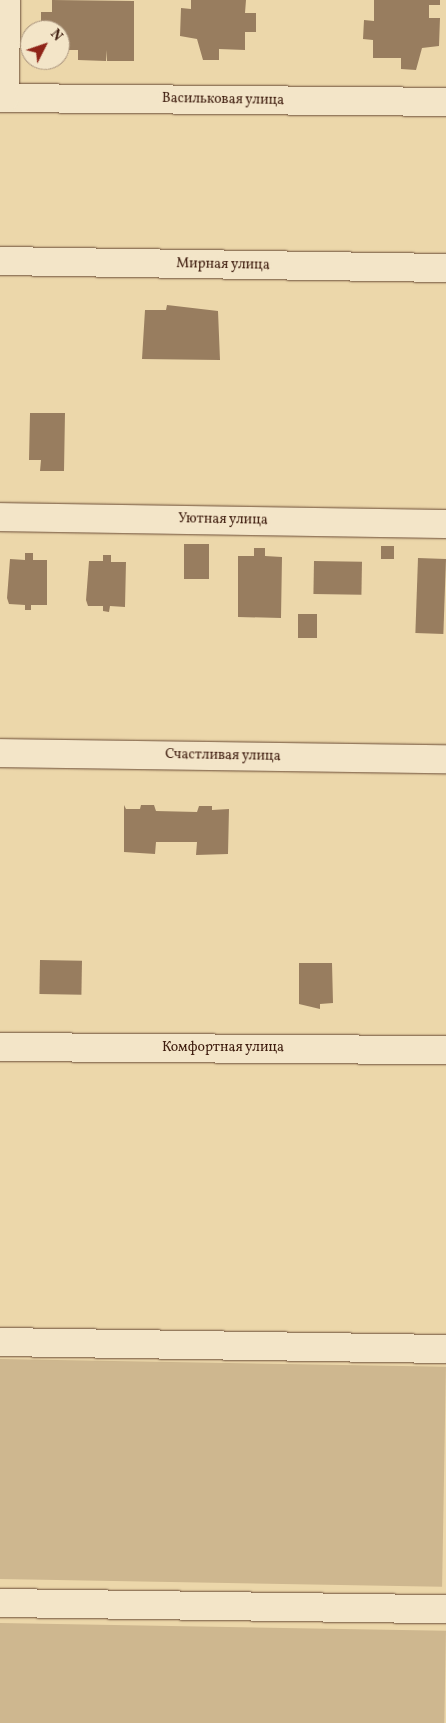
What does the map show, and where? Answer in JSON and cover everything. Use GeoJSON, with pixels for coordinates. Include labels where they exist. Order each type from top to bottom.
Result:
{"type":"FeatureCollection","features":[{"type":"Feature","properties":{"kind":"street"},"geometry":{"type":"LineString","coordinates":[[3,98],[6,0]]}},
{"type":"Feature","properties":{"kind":"street","name":"Васильковая улица"},"geometry":{"type":"LineString","coordinates":[[3,98],[446,102]]}},
{"type":"Feature","properties":{"kind":"street","name":"Мирная улица"},"geometry":{"type":"LineString","coordinates":[[0,261],[446,268]]}},
{"type":"Feature","properties":{"kind":"street","name":"Уютная улица"},"geometry":{"type":"LineString","coordinates":[[0,517],[446,524]]}},
{"type":"Feature","properties":{"kind":"street","name":"Счастливая улица"},"geometry":{"type":"LineString","coordinates":[[0,754],[446,759]]}},
{"type":"Feature","properties":{"kind":"street","name":"Комфортная улица"},"geometry":{"type":"LineString","coordinates":[[0,1047],[446,1050]]}},
{"type":"Feature","properties":{"kind":"street"},"geometry":{"type":"LineString","coordinates":[[0,1342],[446,1349]]}},
{"type":"Feature","properties":{"kind":"street"},"geometry":{"type":"LineString","coordinates":[[0,1602],[446,1609]]}},
{"type":"Feature","properties":{"kind":"shaded area"},"geometry":{"type":"Polygon","coordinates":[[[0,1359],[446,1367],[442,1587],[0,1579],[0,1359]]]}},
{"type":"Feature","properties":{"kind":"shaded area"},"geometry":{"type":"Polygon","coordinates":[[[0,1623],[446,1631],[444,1723],[0,1723],[0,1623]]]}},
{"type":"Feature","properties":{"kind":"building"},"geometry":{"type":"Polygon","coordinates":[[[52,0],[134,1],[134,61],[107,61],[107,50],[106,61],[78,60],[78,50],[70,50],[70,20],[41,20],[41,12],[52,12],[52,0]]]}},
{"type":"Feature","properties":{"kind":"building"},"geometry":{"type":"Polygon","coordinates":[[[191,0],[246,0],[245,13],[256,13],[256,32],[245,32],[245,50],[219,49],[219,60],[203,60],[197,39],[180,36],[181,8],[191,9],[191,0]]]}},
{"type":"Feature","properties":{"kind":"building"},"geometry":{"type":"Polygon","coordinates":[[[374,0],[440,0],[440,5],[429,5],[429,18],[440,18],[439,46],[422,48],[416,70],[401,69],[401,58],[373,58],[373,40],[363,39],[364,20],[374,21],[374,0]]]}},
{"type":"Feature","properties":{"kind":"building"},"geometry":{"type":"Polygon","coordinates":[[[167,305],[218,311],[220,360],[142,359],[145,310],[166,310],[167,305]]]}},
{"type":"Feature","properties":{"kind":"building"},"geometry":{"type":"Polygon","coordinates":[[[30,413],[65,413],[64,471],[40,471],[41,460],[29,460],[30,413]]]}},
{"type":"Feature","properties":{"kind":"building"},"geometry":{"type":"Polygon","coordinates":[[[184,544],[209,544],[209,579],[184,579],[184,544]]]}},
{"type":"Feature","properties":{"kind":"building"},"geometry":{"type":"Polygon","coordinates":[[[381,546],[394,546],[394,559],[381,559],[381,546]]]}},
{"type":"Feature","properties":{"kind":"building"},"geometry":{"type":"Polygon","coordinates":[[[254,548],[265,548],[265,556],[282,557],[281,618],[238,617],[238,556],[254,556],[254,548]]]}},
{"type":"Feature","properties":{"kind":"building"},"geometry":{"type":"Polygon","coordinates":[[[25,553],[33,553],[33,560],[47,560],[47,605],[31,605],[31,610],[25,610],[25,605],[9,604],[7,598],[10,559],[25,560],[25,553]]]}},
{"type":"Feature","properties":{"kind":"building"},"geometry":{"type":"Polygon","coordinates":[[[103,555],[111,555],[111,562],[126,562],[125,607],[110,606],[109,612],[103,611],[103,606],[88,606],[86,600],[89,561],[103,561],[103,555]]]}},
{"type":"Feature","properties":{"kind":"building"},"geometry":{"type":"Polygon","coordinates":[[[418,558],[446,559],[443,634],[415,633],[418,558]]]}},
{"type":"Feature","properties":{"kind":"building"},"geometry":{"type":"Polygon","coordinates":[[[314,561],[362,562],[361,595],[313,594],[314,561]]]}},
{"type":"Feature","properties":{"kind":"building"},"geometry":{"type":"Polygon","coordinates":[[[298,614],[317,614],[317,638],[298,638],[298,614]]]}},
{"type":"Feature","properties":{"kind":"building"},"geometry":{"type":"Polygon","coordinates":[[[124,805],[126,809],[140,809],[141,805],[154,805],[156,811],[197,812],[199,806],[212,806],[212,810],[229,809],[228,854],[196,855],[197,842],[156,842],[155,854],[124,852],[124,805]]]}},
{"type":"Feature","properties":{"kind":"building"},"geometry":{"type":"Polygon","coordinates":[[[40,960],[82,961],[81,995],[39,994],[40,960]]]}},
{"type":"Feature","properties":{"kind":"building"},"geometry":{"type":"Polygon","coordinates":[[[299,963],[332,963],[333,1003],[320,1004],[320,1009],[299,1004],[299,963]]]}}]}
